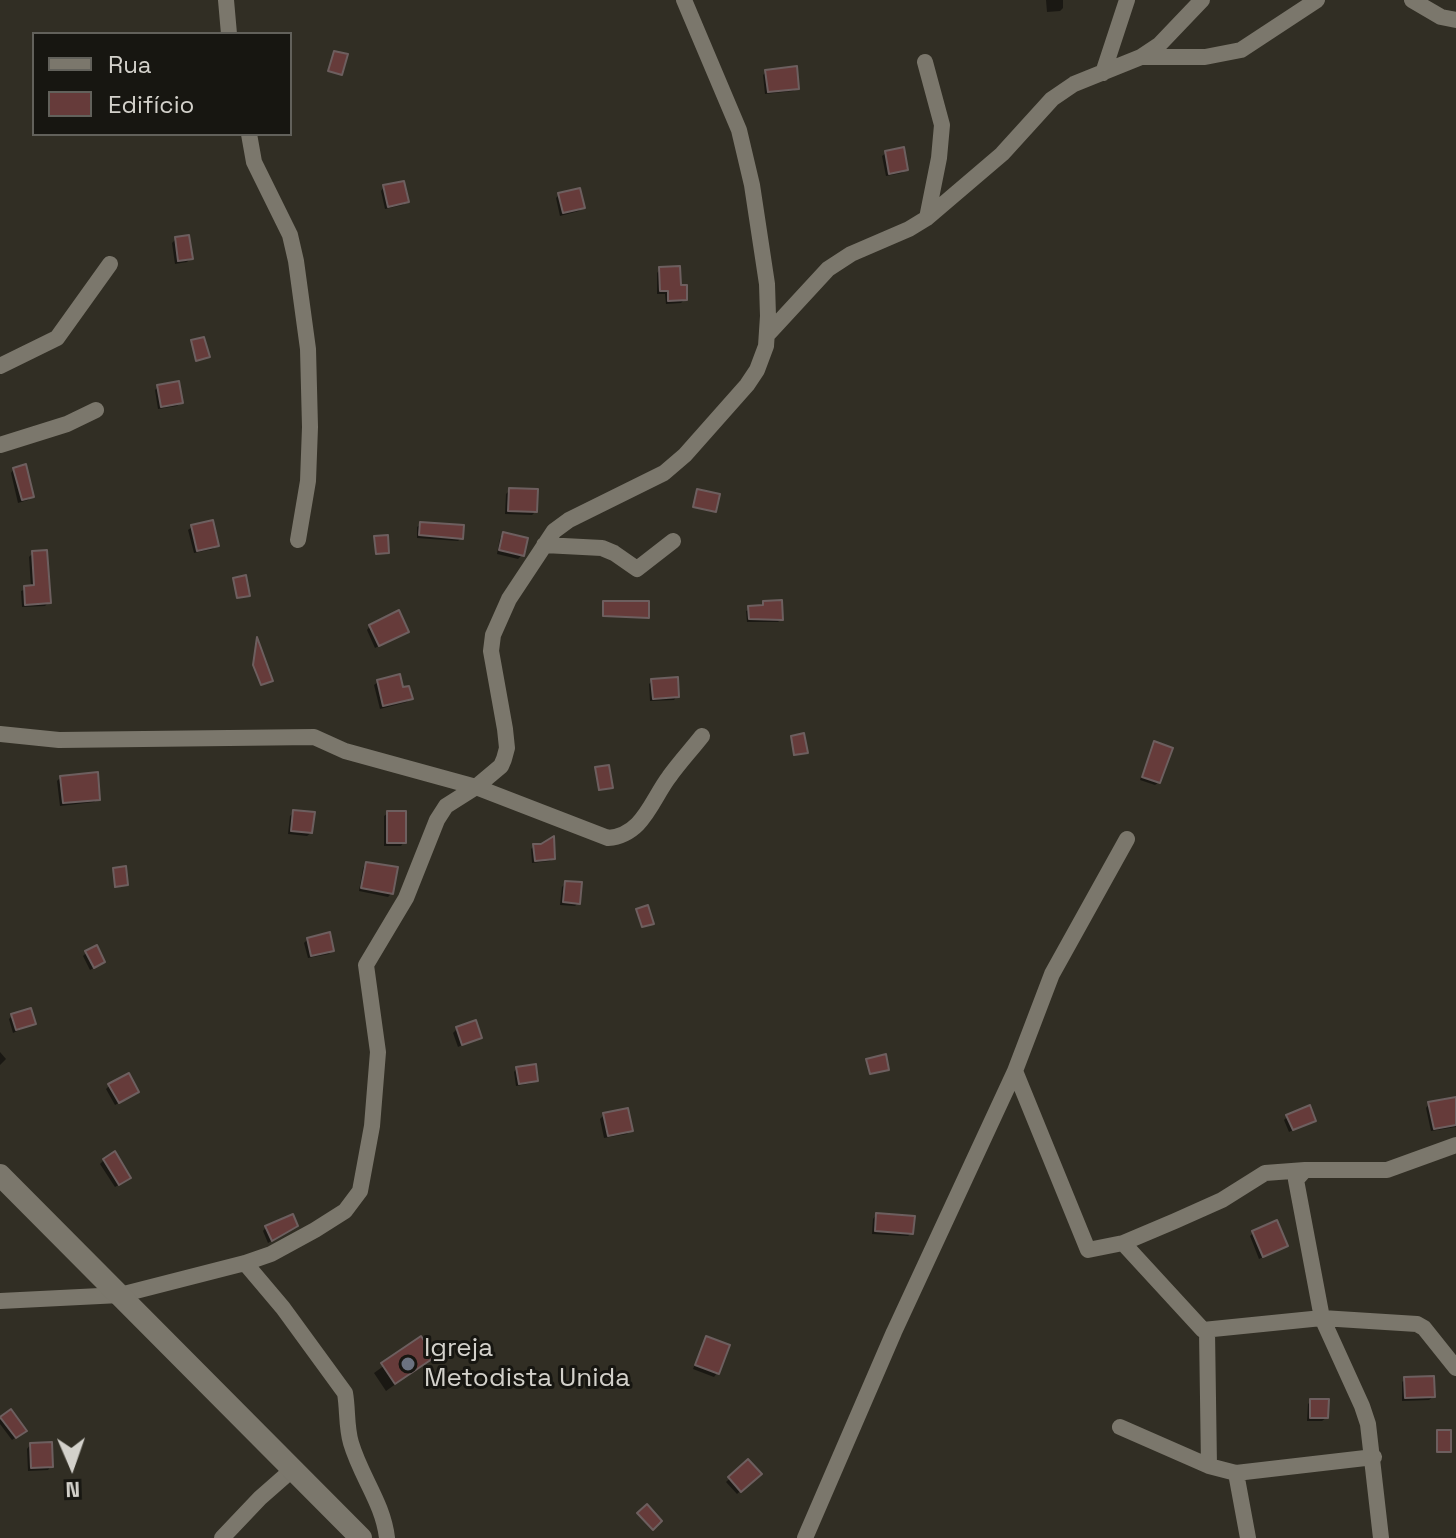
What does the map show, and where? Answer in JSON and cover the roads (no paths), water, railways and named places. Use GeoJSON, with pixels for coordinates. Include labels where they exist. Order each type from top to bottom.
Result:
{"type":"FeatureCollection","features":[{"type":"Feature","properties":{"kind":"street"},"geometry":{"type":"LineString","coordinates":[[226,0],[229,32]]}},
{"type":"Feature","properties":{"kind":"street"},"geometry":{"type":"LineString","coordinates":[[0,1301],[120,1295],[245,1263],[298,1241],[345,1211],[360,1191],[375,1103],[378,1052],[366,965],[406,898],[437,820],[446,806],[501,766],[507,748],[492,664],[493,635],[509,599],[554,531],[569,520],[664,473],[685,455],[747,385],[757,370],[768,334],[767,284],[752,185],[739,130],[684,0]]}},
{"type":"Feature","properties":{"kind":"street"},"geometry":{"type":"LineString","coordinates":[[1103,73],[1127,0]]}},
{"type":"Feature","properties":{"kind":"street"},"geometry":{"type":"LineString","coordinates":[[768,334],[828,269],[851,254],[927,218],[1002,154],[1052,99],[1074,84],[1141,57],[1159,45],[1202,0]]}},
{"type":"Feature","properties":{"kind":"street"},"geometry":{"type":"LineString","coordinates":[[1141,57],[1205,57],[1241,50],[1317,0]]}},
{"type":"Feature","properties":{"kind":"street"},"geometry":{"type":"LineString","coordinates":[[1412,0],[1441,17],[1456,20]]}},
{"type":"Feature","properties":{"kind":"street"},"geometry":{"type":"LineString","coordinates":[[925,62],[939,107],[942,136],[927,218]]}},
{"type":"Feature","properties":{"kind":"street"},"geometry":{"type":"LineString","coordinates":[[249,136],[260,177],[290,235],[308,349],[308,481],[298,540]]}},
{"type":"Feature","properties":{"kind":"street"},"geometry":{"type":"LineString","coordinates":[[0,366],[57,338],[110,264]]}},
{"type":"Feature","properties":{"kind":"street"},"geometry":{"type":"LineString","coordinates":[[0,445],[67,424],[96,410]]}},
{"type":"Feature","properties":{"kind":"street"},"geometry":{"type":"LineString","coordinates":[[544,545],[602,548],[637,569],[673,541]]}},
{"type":"Feature","properties":{"kind":"street"},"geometry":{"type":"LineString","coordinates":[[0,734],[59,740],[309,736],[367,758],[476,787],[608,838],[618,837],[637,826],[647,815],[668,778],[702,736]]}},
{"type":"Feature","properties":{"kind":"street"},"geometry":{"type":"LineString","coordinates":[[805,1538],[894,1332],[1015,1071],[1052,974],[1127,839]]}},
{"type":"Feature","properties":{"kind":"street"},"geometry":{"type":"LineString","coordinates":[[1015,1071],[1085,1247],[1095,1251],[1123,1243],[1222,1200],[1265,1173],[1387,1170],[1456,1145]]}},
{"type":"Feature","properties":{"kind":"street"},"geometry":{"type":"LineString","coordinates":[[1305,1170],[1296,1184],[1322,1318],[1362,1406],[1374,1457],[1381,1538]]}},
{"type":"Feature","properties":{"kind":"street"},"geometry":{"type":"LineString","coordinates":[[0,1175],[361,1538]]}},
{"type":"Feature","properties":{"kind":"street"},"geometry":{"type":"LineString","coordinates":[[1123,1243],[1199,1328],[1207,1331],[1322,1318],[1419,1324],[1456,1368]]}},
{"type":"Feature","properties":{"kind":"street"},"geometry":{"type":"LineString","coordinates":[[245,1263],[283,1308],[345,1393],[345,1419],[351,1443],[380,1506],[387,1538]]}},
{"type":"Feature","properties":{"kind":"street"},"geometry":{"type":"LineString","coordinates":[[1207,1331],[1209,1466]]}},
{"type":"Feature","properties":{"kind":"street"},"geometry":{"type":"LineString","coordinates":[[1120,1427],[1209,1466],[1236,1473],[1374,1457]]}},
{"type":"Feature","properties":{"kind":"street"},"geometry":{"type":"LineString","coordinates":[[222,1538],[293,1469]]}},
{"type":"Feature","properties":{"kind":"street"},"geometry":{"type":"LineString","coordinates":[[1236,1473],[1248,1538]]}},
{"type":"Feature","properties":{"kind":"place","name":"Igreja Metodista Unida"},"geometry":{"type":"Point","coordinates":[408,1364]}}]}
